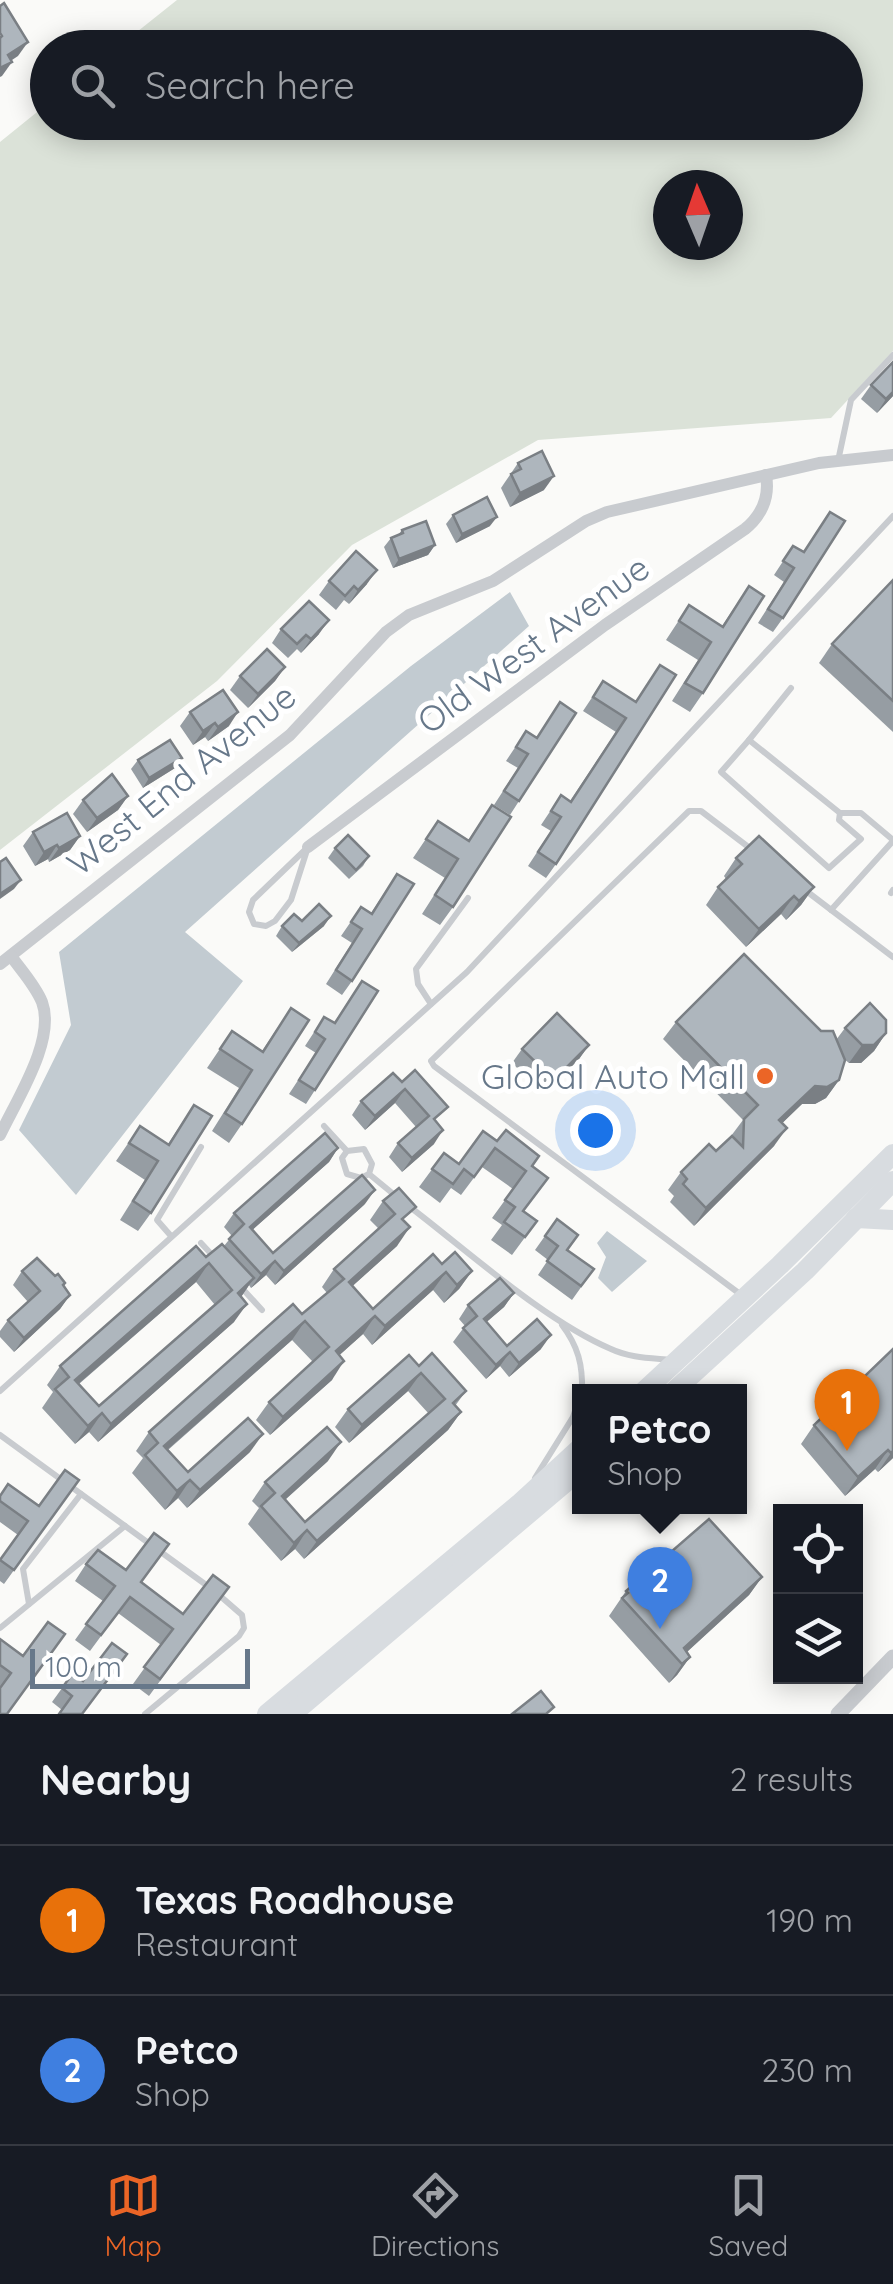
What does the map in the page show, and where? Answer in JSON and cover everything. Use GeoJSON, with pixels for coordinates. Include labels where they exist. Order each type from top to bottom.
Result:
{"type":"FeatureCollection","features":[{"type":"Feature","properties":{"kind":"highway"},"geometry":{"type":"LineString","coordinates":[[652,1384],[893,1154]]}},
{"type":"Feature","properties":{"kind":"highway"},"geometry":{"type":"LineString","coordinates":[[681,1384],[805,1271],[893,1181]]}},
{"type":"Feature","properties":{"kind":"highway"},"geometry":{"type":"LineString","coordinates":[[856,1218],[893,1220]]}},
{"type":"Feature","properties":{"kind":"highway"},"geometry":{"type":"LineString","coordinates":[[267,1714],[572,1455]]}},
{"type":"Feature","properties":{"kind":"highway"},"geometry":{"type":"LineString","coordinates":[[292,1714],[572,1477]]}},
{"type":"Feature","properties":{"kind":"street","name":"West End Avenue"},"geometry":{"type":"LineString","coordinates":[[5,960],[290,735],[386,632],[409,615],[493,580],[586,521],[607,512],[838,461],[893,456]]}},
{"type":"Feature","properties":{"kind":"street","name":"Old West Avenue"},"geometry":{"type":"LineString","coordinates":[[308,847],[605,625],[745,529],[763,508],[768,487],[766,476]]}},
{"type":"Feature","properties":{"kind":"street"},"geometry":{"type":"LineString","coordinates":[[0,1135],[46,1030],[41,1000],[5,960]]}},
{"type":"Feature","properties":{"kind":"street"},"geometry":{"type":"LineString","coordinates":[[838,1714],[893,1657]]}},
{"type":"Feature","properties":{"kind":"lane"},"geometry":{"type":"LineString","coordinates":[[838,461],[850,400],[893,355]]}},
{"type":"Feature","properties":{"kind":"lane"},"geometry":{"type":"LineString","coordinates":[[0,1391],[467,972],[893,516]]}},
{"type":"Feature","properties":{"kind":"lane"},"geometry":{"type":"LineString","coordinates":[[791,688],[721,772],[830,868],[861,838],[839,820],[840,813]]}},
{"type":"Feature","properties":{"kind":"lane"},"geometry":{"type":"LineString","coordinates":[[749,740],[840,813],[862,813],[893,840],[830,910]]}},
{"type":"Feature","properties":{"kind":"lane"},"geometry":{"type":"LineString","coordinates":[[746,1297],[431,1061],[689,811],[701,811],[764,859]]}},
{"type":"Feature","properties":{"kind":"lane"},"geometry":{"type":"LineString","coordinates":[[308,847],[284,912],[266,926],[254,924],[249,912],[252,900],[308,847]]}},
{"type":"Feature","properties":{"kind":"lane"},"geometry":{"type":"LineString","coordinates":[[796,884],[893,958]]}},
{"type":"Feature","properties":{"kind":"lane"},"geometry":{"type":"LineString","coordinates":[[431,1004],[418,984],[416,969],[468,898]]}},
{"type":"Feature","properties":{"kind":"lane"},"geometry":{"type":"LineString","coordinates":[[324,1126],[347,1151]]}},
{"type":"Feature","properties":{"kind":"lane"},"geometry":{"type":"LineString","coordinates":[[171,1236],[157,1220],[202,1147]]}},
{"type":"Feature","properties":{"kind":"lane"},"geometry":{"type":"LineString","coordinates":[[364,1149],[372,1164],[369,1174],[361,1178],[346,1174],[342,1158],[347,1151],[364,1149]]}},
{"type":"Feature","properties":{"kind":"lane"},"geometry":{"type":"LineString","coordinates":[[369,1174],[559,1320],[612,1350],[640,1358],[677,1360]]}},
{"type":"Feature","properties":{"kind":"lane"},"geometry":{"type":"LineString","coordinates":[[202,1243],[226,1270]]}},
{"type":"Feature","properties":{"kind":"lane"},"geometry":{"type":"LineString","coordinates":[[238,1284],[262,1310]]}},
{"type":"Feature","properties":{"kind":"lane"},"geometry":{"type":"LineString","coordinates":[[559,1320],[576,1343],[581,1384]]}},
{"type":"Feature","properties":{"kind":"lane"},"geometry":{"type":"LineString","coordinates":[[519,1504],[572,1418]]}},
{"type":"Feature","properties":{"kind":"lane"},"geometry":{"type":"LineString","coordinates":[[0,1435],[235,1606],[244,1622],[239,1636],[145,1714]]}},
{"type":"Feature","properties":{"kind":"lane"},"geometry":{"type":"LineString","coordinates":[[30,1604],[23,1569],[81,1494]]}},
{"type":"Feature","properties":{"kind":"lane"},"geometry":{"type":"LineString","coordinates":[[0,1628],[126,1526]]}},
{"type":"Feature","properties":{"kind":"shaded area"},"geometry":{"type":"Polygon","coordinates":[[[177,0],[893,0],[893,351],[831,418],[538,440],[352,545],[217,681],[0,850],[0,142],[30,118],[30,140],[863,140],[863,30],[139,30],[177,0]]]}},
{"type":"Feature","properties":{"kind":"shaded area"},"geometry":{"type":"Polygon","coordinates":[[[510,592],[529,626],[185,932],[243,981],[76,1195],[19,1130],[71,1025],[59,952],[411,666],[510,592]]]}},
{"type":"Feature","properties":{"kind":"shaded area"},"geometry":{"type":"Polygon","coordinates":[[[607,1231],[647,1261],[612,1292],[598,1278],[606,1257],[597,1243],[607,1231]]]}},
{"type":"Feature","properties":{"kind":"building"},"geometry":{"type":"Polygon","coordinates":[[[4,3],[28,42],[8,55],[12,62],[0,68],[0,6],[4,3]]]}},
{"type":"Feature","properties":{"kind":"building"},"geometry":{"type":"Polygon","coordinates":[[[893,362],[893,392],[886,399],[871,385],[893,362]]]}},
{"type":"Feature","properties":{"kind":"building"},"geometry":{"type":"Polygon","coordinates":[[[542,451],[554,476],[520,493],[511,474],[521,469],[518,463],[542,451]]]}},
{"type":"Feature","properties":{"kind":"building"},"geometry":{"type":"Polygon","coordinates":[[[487,497],[497,517],[462,534],[453,515],[487,497]]]}},
{"type":"Feature","properties":{"kind":"building"},"geometry":{"type":"Polygon","coordinates":[[[830,512],[845,521],[783,618],[768,609],[794,568],[783,561],[793,546],[804,552],[830,512]]]}},
{"type":"Feature","properties":{"kind":"building"},"geometry":{"type":"Polygon","coordinates":[[[426,521],[435,545],[399,559],[391,538],[426,521]]]}},
{"type":"Feature","properties":{"kind":"building"},"geometry":{"type":"Polygon","coordinates":[[[356,551],[377,570],[358,590],[354,586],[345,596],[329,581],[356,551]]]}},
{"type":"Feature","properties":{"kind":"building"},"geometry":{"type":"Polygon","coordinates":[[[893,580],[893,701],[832,644],[893,580]]]}},
{"type":"Feature","properties":{"kind":"building"},"geometry":{"type":"Polygon","coordinates":[[[749,586],[764,596],[703,693],[685,683],[711,642],[679,621],[689,605],[723,627],[749,586]]]}},
{"type":"Feature","properties":{"kind":"building"},"geometry":{"type":"Polygon","coordinates":[[[309,601],[329,620],[311,639],[306,635],[297,644],[281,629],[309,601]]]}},
{"type":"Feature","properties":{"kind":"building"},"geometry":{"type":"Polygon","coordinates":[[[267,649],[285,667],[258,694],[240,676],[267,649]]]}},
{"type":"Feature","properties":{"kind":"building"},"geometry":{"type":"Polygon","coordinates":[[[660,665],[676,675],[556,864],[538,852],[561,817],[551,811],[561,795],[571,802],[626,718],[593,697],[603,681],[636,702],[660,665]]]}},
{"type":"Feature","properties":{"kind":"building"},"geometry":{"type":"Polygon","coordinates":[[[223,690],[238,712],[218,727],[215,723],[203,731],[190,712],[223,690]]]}},
{"type":"Feature","properties":{"kind":"building"},"geometry":{"type":"Polygon","coordinates":[[[560,702],[576,713],[519,801],[504,791],[528,754],[516,747],[526,731],[537,738],[560,702]]]}},
{"type":"Feature","properties":{"kind":"building"},"geometry":{"type":"Polygon","coordinates":[[[170,740],[182,758],[149,778],[138,760],[170,740]]]}},
{"type":"Feature","properties":{"kind":"building"},"geometry":{"type":"Polygon","coordinates":[[[112,774],[128,796],[97,818],[83,800],[112,774]]]}},
{"type":"Feature","properties":{"kind":"building"},"geometry":{"type":"Polygon","coordinates":[[[492,805],[511,817],[453,907],[435,895],[458,859],[426,839],[438,821],[469,841],[492,805]]]}},
{"type":"Feature","properties":{"kind":"building"},"geometry":{"type":"Polygon","coordinates":[[[67,813],[80,836],[44,852],[33,832],[67,813]]]}},
{"type":"Feature","properties":{"kind":"building"},"geometry":{"type":"Polygon","coordinates":[[[348,835],[369,856],[356,870],[335,848],[348,835]]]}},
{"type":"Feature","properties":{"kind":"building"},"geometry":{"type":"Polygon","coordinates":[[[759,836],[814,887],[799,901],[794,896],[759,929],[718,887],[742,864],[736,858],[759,836]]]}},
{"type":"Feature","properties":{"kind":"building"},"geometry":{"type":"Polygon","coordinates":[[[6,858],[21,880],[0,894],[0,862],[6,858]]]}},
{"type":"Feature","properties":{"kind":"building"},"geometry":{"type":"Polygon","coordinates":[[[397,874],[414,884],[352,981],[336,970],[362,929],[351,922],[361,907],[372,914],[397,874]]]}},
{"type":"Feature","properties":{"kind":"building"},"geometry":{"type":"Polygon","coordinates":[[[319,904],[331,916],[299,943],[282,926],[294,914],[302,921],[319,904]]]}},
{"type":"Feature","properties":{"kind":"building","name":"Global Auto Mall"},"geometry":{"type":"Polygon","coordinates":[[[744,954],[821,1031],[833,1031],[845,1060],[839,1080],[827,1087],[815,1086],[779,1120],[787,1128],[706,1208],[683,1184],[687,1179],[681,1172],[709,1144],[716,1151],[732,1136],[743,1147],[744,1119],[758,1105],[676,1022],[744,954]]]}},
{"type":"Feature","properties":{"kind":"building"},"geometry":{"type":"Polygon","coordinates":[[[362,981],[378,991],[315,1090],[299,1080],[325,1039],[315,1032],[324,1017],[335,1023],[362,981]]]}},
{"type":"Feature","properties":{"kind":"building"},"geometry":{"type":"Polygon","coordinates":[[[870,1003],[886,1020],[886,1033],[874,1045],[862,1045],[845,1028],[870,1003]]]}},
{"type":"Feature","properties":{"kind":"building"},"geometry":{"type":"Polygon","coordinates":[[[291,1008],[309,1020],[242,1124],[225,1113],[252,1070],[220,1049],[232,1031],[263,1052],[291,1008]]]}},
{"type":"Feature","properties":{"kind":"building"},"geometry":{"type":"Polygon","coordinates":[[[557,1013],[589,1045],[554,1080],[522,1049],[557,1013]]]}},
{"type":"Feature","properties":{"kind":"building"},"geometry":{"type":"Polygon","coordinates":[[[415,1070],[448,1107],[434,1119],[443,1130],[412,1158],[398,1143],[429,1116],[405,1089],[375,1116],[361,1101],[393,1073],[402,1082],[415,1070]]]}},
{"type":"Feature","properties":{"kind":"building"},"geometry":{"type":"Polygon","coordinates":[[[194,1105],[212,1116],[151,1213],[133,1201],[158,1161],[129,1143],[140,1126],[169,1145],[194,1105]]]}},
{"type":"Feature","properties":{"kind":"building"},"geometry":{"type":"Polygon","coordinates":[[[506,1130],[539,1156],[532,1166],[548,1178],[523,1211],[537,1221],[525,1237],[504,1222],[515,1207],[505,1200],[526,1171],[495,1148],[474,1177],[464,1169],[453,1184],[432,1169],[444,1153],[459,1164],[483,1131],[497,1141],[506,1130]]]}},
{"type":"Feature","properties":{"kind":"building"},"geometry":{"type":"Polygon","coordinates":[[[325,1133],[338,1148],[250,1227],[273,1253],[362,1175],[375,1190],[284,1271],[275,1261],[261,1274],[229,1239],[244,1224],[234,1213],[325,1133]]]}},
{"type":"Feature","properties":{"kind":"building"},"geometry":{"type":"Polygon","coordinates":[[[399,1188],[416,1207],[402,1219],[410,1227],[349,1282],[373,1309],[433,1254],[442,1264],[455,1252],[472,1271],[457,1285],[446,1272],[385,1326],[375,1316],[336,1351],[344,1361],[283,1417],[269,1402],[329,1347],[305,1321],[164,1446],[188,1472],[248,1418],[263,1434],[200,1490],[190,1480],[177,1491],[145,1455],[158,1443],[149,1432],[293,1304],[302,1314],[344,1279],[334,1269],[395,1214],[383,1201],[399,1188]]]}},
{"type":"Feature","properties":{"kind":"building"},"geometry":{"type":"Polygon","coordinates":[[[557,1219],[578,1235],[567,1250],[594,1269],[581,1286],[547,1261],[558,1246],[545,1236],[557,1219]]]}},
{"type":"Feature","properties":{"kind":"building"},"geometry":{"type":"Polygon","coordinates":[[[222,1244],[254,1278],[238,1293],[247,1304],[111,1424],[102,1413],[88,1426],[55,1389],[69,1377],[60,1366],[196,1246],[206,1257],[222,1244]],[[209,1263],[75,1380],[99,1406],[232,1290],[209,1263]]]}},
{"type":"Feature","properties":{"kind":"building"},"geometry":{"type":"Polygon","coordinates":[[[37,1258],[55,1276],[58,1274],[70,1295],[24,1338],[8,1320],[40,1291],[22,1271],[37,1258]]]}},
{"type":"Feature","properties":{"kind":"building"},"geometry":{"type":"Polygon","coordinates":[[[500,1278],[514,1293],[484,1319],[507,1346],[537,1319],[551,1335],[519,1363],[510,1352],[496,1365],[463,1328],[477,1316],[468,1305],[500,1278]]]}},
{"type":"Feature","properties":{"kind":"building"},"geometry":{"type":"Polygon","coordinates":[[[893,1349],[893,1451],[888,1450],[858,1477],[814,1425],[893,1349]]]}},
{"type":"Feature","properties":{"kind":"building"},"geometry":{"type":"Polygon","coordinates":[[[432,1353],[466,1391],[453,1403],[461,1412],[317,1541],[307,1530],[294,1543],[261,1506],[275,1493],[265,1482],[327,1427],[341,1442],[282,1496],[305,1522],[445,1399],[421,1373],[362,1425],[348,1409],[409,1355],[419,1366],[432,1353]]]}},
{"type":"Feature","properties":{"kind":"building"},"geometry":{"type":"Polygon","coordinates":[[[65,1470],[79,1480],[14,1570],[0,1560],[28,1521],[0,1501],[0,1496],[8,1484],[39,1506],[65,1470]]]}},
{"type":"Feature","properties":{"kind":"building"},"geometry":{"type":"Polygon","coordinates":[[[709,1519],[762,1577],[684,1648],[690,1657],[682,1664],[622,1598],[709,1519]]]}},
{"type":"Feature","properties":{"kind":"building"},"geometry":{"type":"Polygon","coordinates":[[[154,1533],[169,1544],[141,1582],[183,1614],[213,1575],[229,1587],[160,1679],[144,1667],[173,1629],[130,1597],[101,1635],[86,1624],[115,1586],[86,1564],[98,1550],[126,1570],[154,1533]]]}},
{"type":"Feature","properties":{"kind":"building"},"geometry":{"type":"Polygon","coordinates":[[[48,1622],[65,1634],[7,1714],[0,1714],[0,1688],[11,1673],[0,1665],[0,1639],[23,1656],[48,1622]]]}},
{"type":"Feature","properties":{"kind":"building"},"geometry":{"type":"Polygon","coordinates":[[[112,1643],[127,1654],[82,1714],[59,1714],[72,1696],[62,1688],[73,1673],[83,1681],[112,1643]]]}},
{"type":"Feature","properties":{"kind":"building"},"geometry":{"type":"Polygon","coordinates":[[[541,1691],[554,1707],[546,1714],[512,1714],[541,1691]]]}},
{"type":"Feature","properties":{"kind":"place","name":"Global Auto Mall"},"geometry":{"type":"Point","coordinates":[765,1076]}},
{"type":"Feature","properties":{"kind":"place","name":"Texas Roadhouse"},"geometry":{"type":"Point","coordinates":[847,1451]}},
{"type":"Feature","properties":{"kind":"place","name":"Petco"},"geometry":{"type":"Point","coordinates":[660,1629]}}]}
